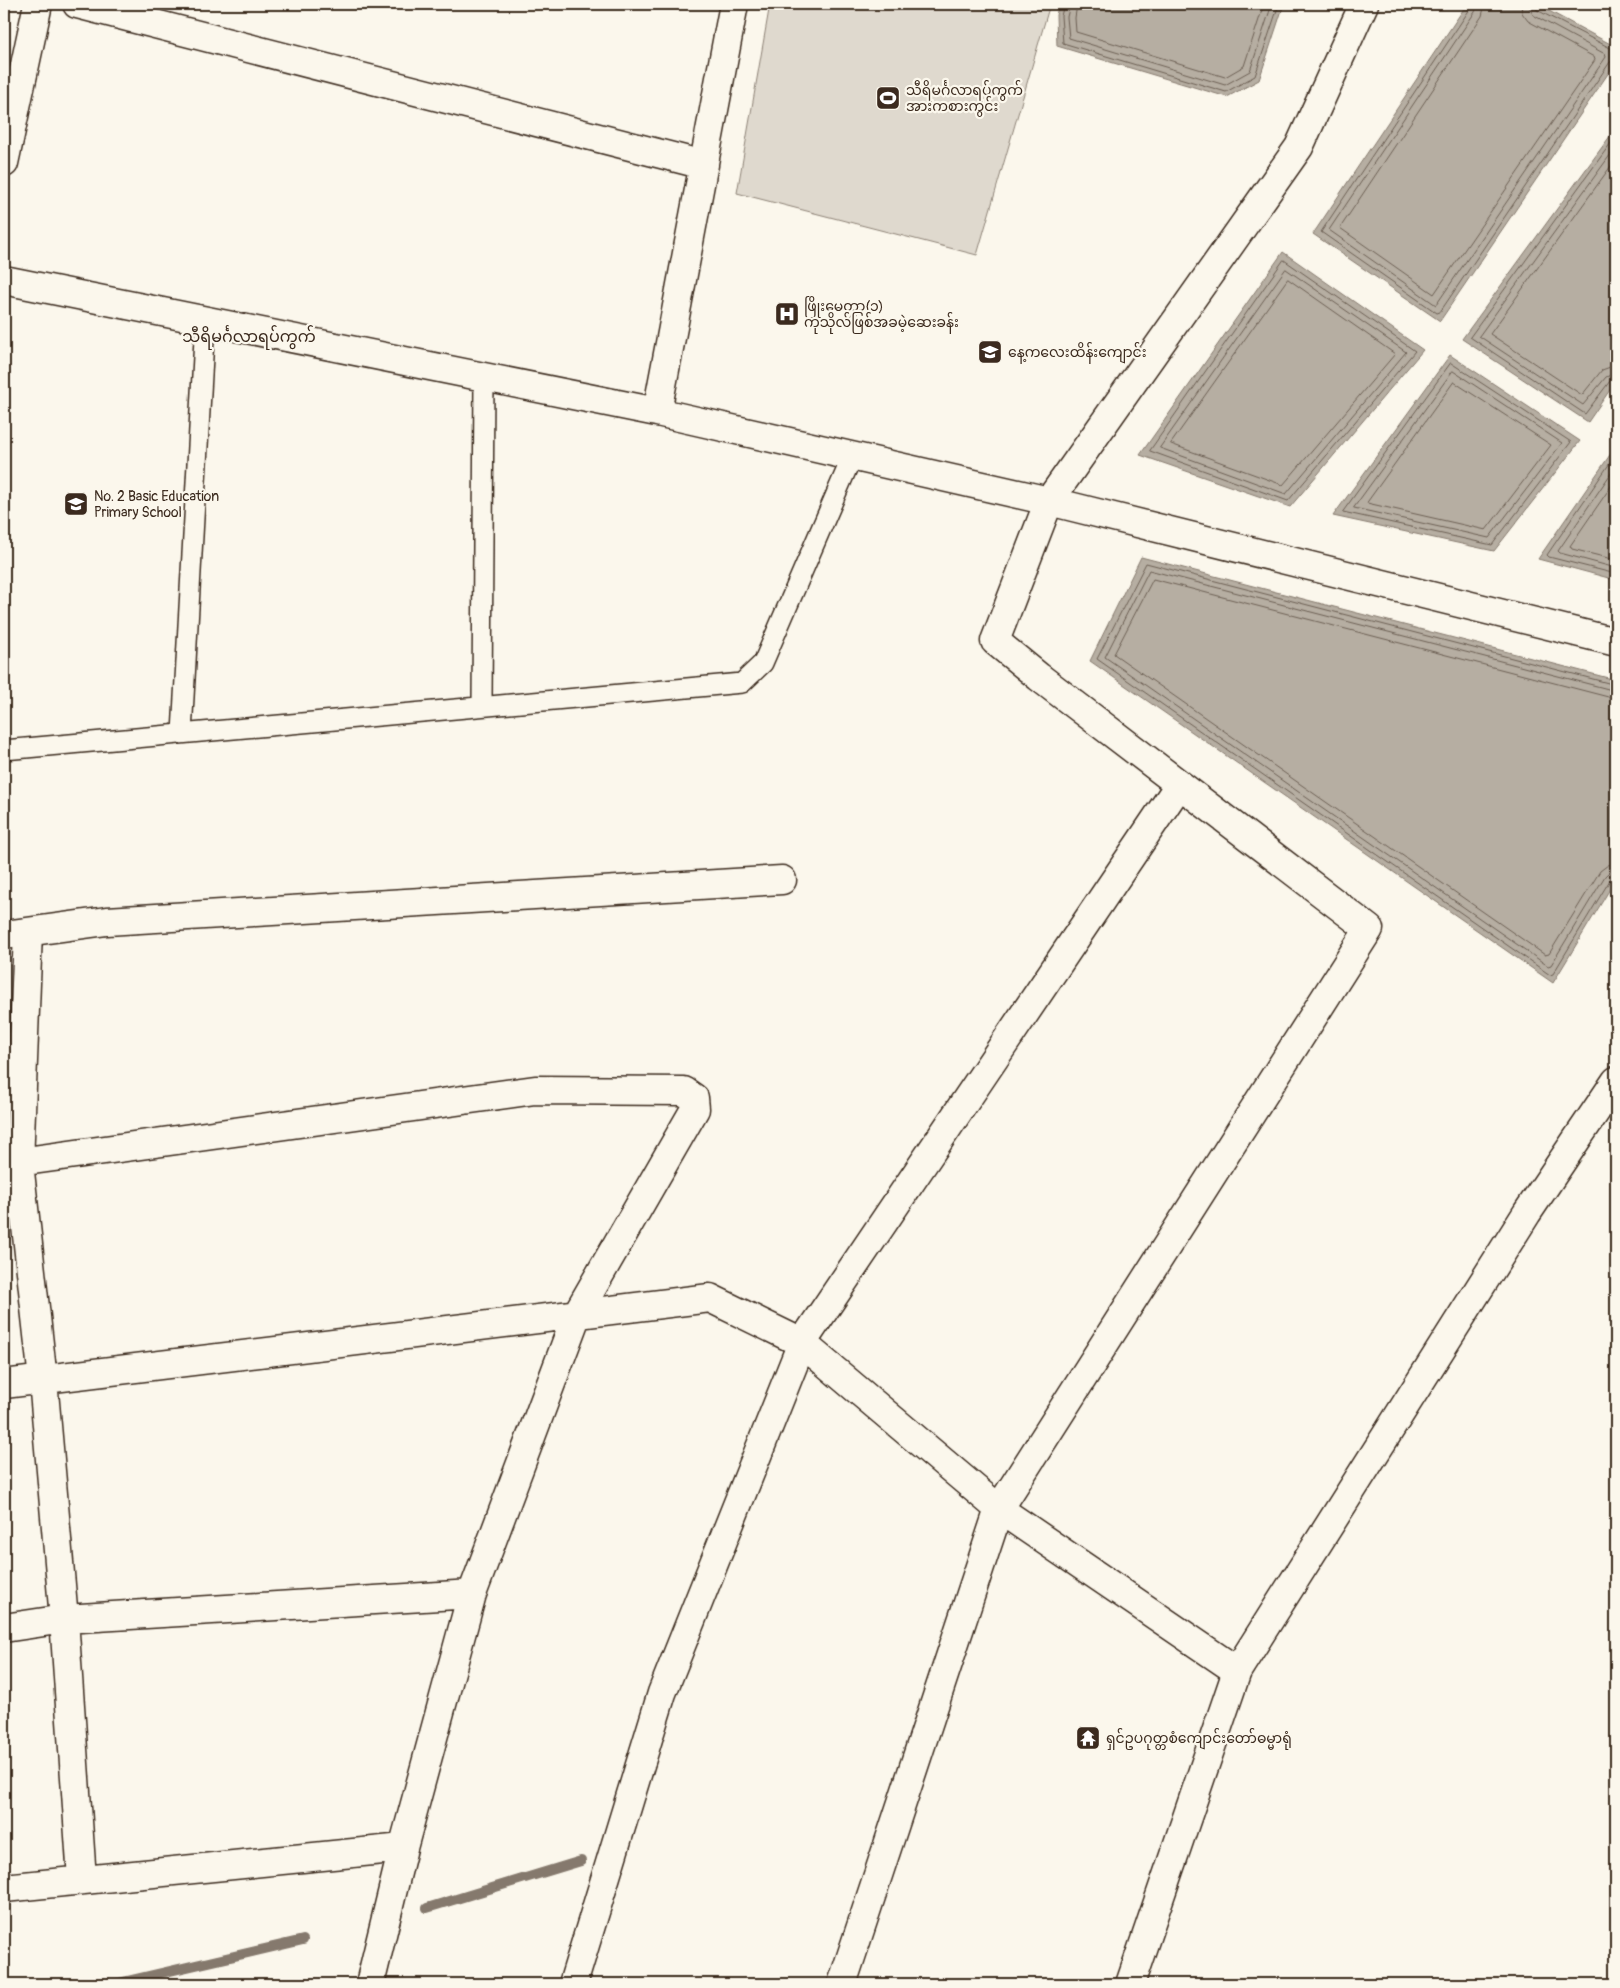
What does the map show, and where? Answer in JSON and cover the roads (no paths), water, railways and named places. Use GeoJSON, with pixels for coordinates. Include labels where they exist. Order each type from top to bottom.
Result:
{"type":"FeatureCollection","features":[{"type":"Feature","properties":{"kind":"street"},"geometry":{"type":"LineString","coordinates":[[4,163],[38,4]]}},
{"type":"Feature","properties":{"kind":"street"},"geometry":{"type":"LineString","coordinates":[[77,4],[704,165]]}},
{"type":"Feature","properties":{"kind":"street"},"geometry":{"type":"LineString","coordinates":[[657,412],[734,4]]}},
{"type":"Feature","properties":{"kind":"street"},"geometry":{"type":"LineString","coordinates":[[842,1984],[999,1508],[1369,929],[1039,677],[995,640],[1049,501],[1299,147],[1364,4]]}},
{"type":"Feature","properties":{"kind":"street"},"geometry":{"type":"LineString","coordinates":[[4,280],[657,412],[1049,501],[1616,642]]}},
{"type":"Feature","properties":{"kind":"street"},"geometry":{"type":"LineString","coordinates":[[573,1984],[662,1693],[802,1343],[1179,785]]}},
{"type":"Feature","properties":{"kind":"street"},"geometry":{"type":"LineString","coordinates":[[82,1879],[64,1620],[43,1380],[11,1163],[16,933],[107,921],[782,880]]}},
{"type":"Feature","properties":{"kind":"street"},"geometry":{"type":"LineString","coordinates":[[1130,1984],[1237,1671],[1527,1213],[1616,1081]]}},
{"type":"Feature","properties":{"kind":"street"},"geometry":{"type":"LineString","coordinates":[[11,1163],[535,1090],[684,1091],[694,1098],[694,1109],[576,1314],[472,1594],[403,1848],[370,1984]]}},
{"type":"Feature","properties":{"kind":"street"},"geometry":{"type":"LineString","coordinates":[[4,1384],[710,1298],[802,1343],[999,1508],[1237,1671]]}},
{"type":"Feature","properties":{"kind":"street"},"geometry":{"type":"LineString","coordinates":[[4,1628],[64,1620],[472,1594]]}},
{"type":"Feature","properties":{"kind":"street"},"geometry":{"type":"LineString","coordinates":[[4,1888],[403,1848]]}},
{"type":"Feature","properties":{"kind":"lane"},"geometry":{"type":"LineString","coordinates":[[182,733],[205,321]]}},
{"type":"Feature","properties":{"kind":"lane"},"geometry":{"type":"LineString","coordinates":[[482,705],[484,377]]}},
{"type":"Feature","properties":{"kind":"lane"},"geometry":{"type":"LineString","coordinates":[[4,750],[482,705],[742,683],[763,663],[852,457]]}},
{"type":"Feature","properties":{"kind":"water"},"geometry":{"type":"Polygon","coordinates":[[[1059,4],[1284,4],[1259,80],[1227,97],[1057,46],[1056,15],[1059,4]]]}},
{"type":"Feature","properties":{"kind":"water"},"geometry":{"type":"Polygon","coordinates":[[[1467,4],[1536,4],[1616,47],[1616,62],[1440,321],[1313,234],[1467,4]]]}},
{"type":"Feature","properties":{"kind":"water"},"geometry":{"type":"Polygon","coordinates":[[[1616,128],[1616,381],[1588,422],[1462,339],[1616,128]]]}},
{"type":"Feature","properties":{"kind":"water"},"geometry":{"type":"Polygon","coordinates":[[[1283,252],[1423,350],[1290,507],[1140,455],[1283,252]]]}},
{"type":"Feature","properties":{"kind":"water"},"geometry":{"type":"Polygon","coordinates":[[[1450,355],[1580,441],[1494,551],[1333,516],[1450,355]]]}},
{"type":"Feature","properties":{"kind":"water"},"geometry":{"type":"Polygon","coordinates":[[[1612,452],[1616,456],[1616,580],[1538,559],[1612,452]]]}},
{"type":"Feature","properties":{"kind":"water"},"geometry":{"type":"Polygon","coordinates":[[[1141,557],[1616,680],[1616,879],[1553,983],[1090,661],[1141,557]]]}},
{"type":"Feature","properties":{"kind":"waterway"},"geometry":{"type":"LineString","coordinates":[[427,1908],[581,1861]]}},
{"type":"Feature","properties":{"kind":"waterway"},"geometry":{"type":"LineString","coordinates":[[114,1984],[303,1940]]}},
{"type":"Feature","properties":{"kind":"place","name":"သီရိမင်္ဂလာရပ်ကွက် အားကစားကွင်း"},"geometry":{"type":"Point","coordinates":[888,98]}},
{"type":"Feature","properties":{"kind":"place","name":"ဖြိုးမေတ္တာ(၁) ကုသိုလ်ဖြစ်အခမဲ့ဆေးခန်း"},"geometry":{"type":"Point","coordinates":[787,314]}},
{"type":"Feature","properties":{"kind":"place","name":"နေ့ကလေးထိန်းကျောင်း"},"geometry":{"type":"Point","coordinates":[990,352]}},
{"type":"Feature","properties":{"kind":"place","name":"No. 2 Basic Education Primary School"},"geometry":{"type":"Point","coordinates":[76,504]}},
{"type":"Feature","properties":{"kind":"place","name":"ရှင်ဥပဂုတ္တစံကျောင်းတော်ဓမ္မာရုံ"},"geometry":{"type":"Point","coordinates":[1088,1738]}},
{"type":"Feature","properties":{"kind":"district","name":"သီရိမင်္ဂလာရပ်ကွက်"},"geometry":{"type":"Point","coordinates":[249,337]}}]}
